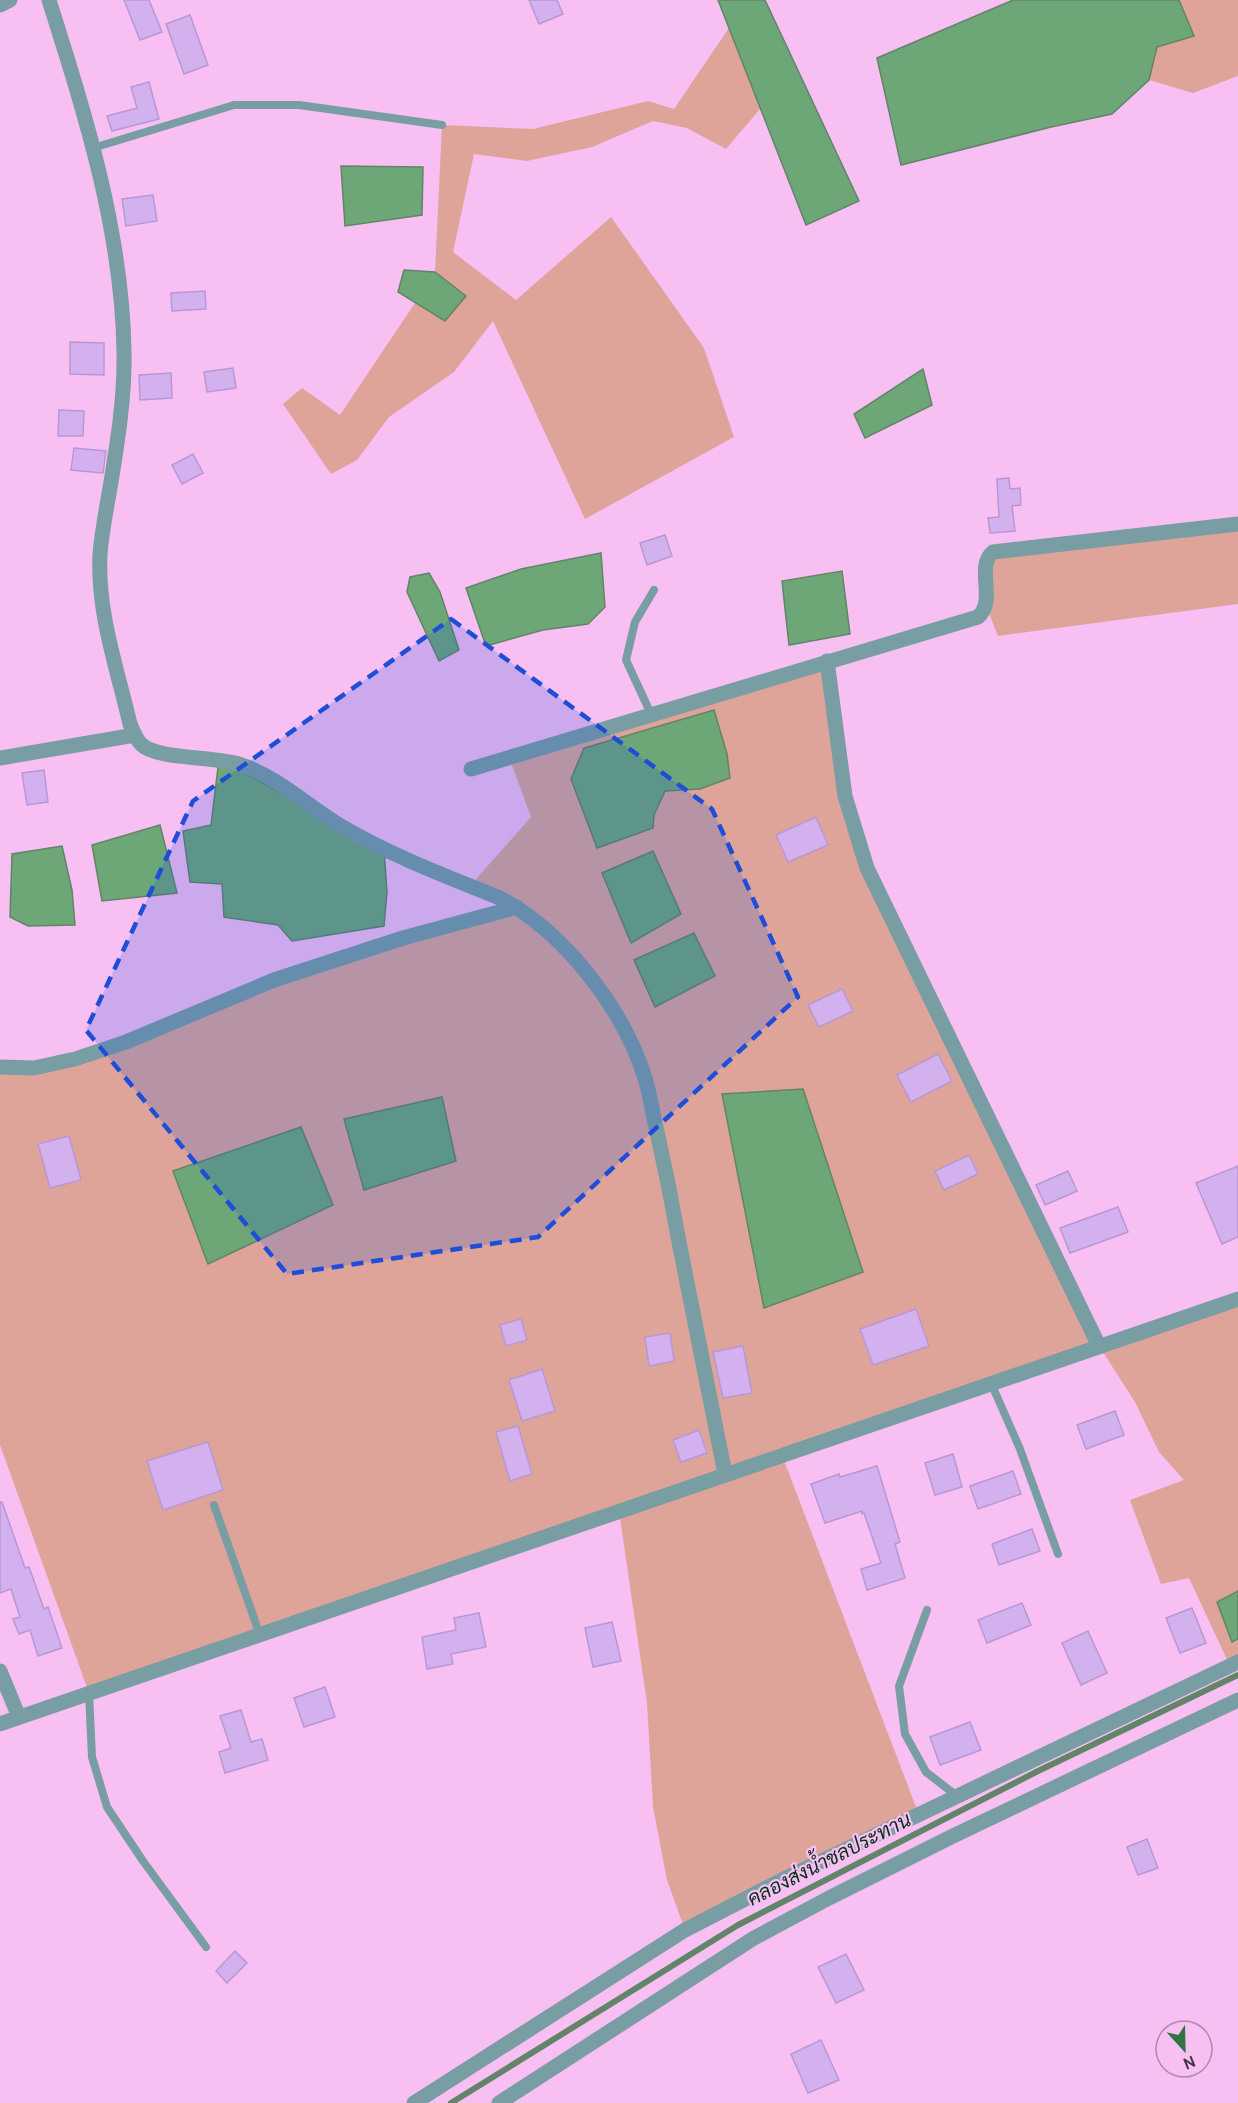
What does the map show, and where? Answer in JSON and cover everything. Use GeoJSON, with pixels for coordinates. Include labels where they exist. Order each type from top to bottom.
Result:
{"type":"FeatureCollection","features":[{"type":"Feature","properties":{"kind":"street"},"geometry":{"type":"LineString","coordinates":[[0,5],[10,0]]}},
{"type":"Feature","properties":{"kind":"street"},"geometry":{"type":"LineString","coordinates":[[49,0],[93,148],[118,273],[124,351],[119,435],[100,553],[100,585],[104,616],[130,724],[135,735],[141,745],[154,751],[219,759],[241,764],[264,774],[345,828],[384,849],[517,907],[562,946],[593,981],[617,1016],[633,1045],[645,1078],[666,1171],[725,1474]]}},
{"type":"Feature","properties":{"kind":"street"},"geometry":{"type":"LineString","coordinates":[[471,769],[978,617],[986,606],[986,562],[993,552],[1238,524]]}},
{"type":"Feature","properties":{"kind":"street"},"geometry":{"type":"LineString","coordinates":[[827,661],[845,796],[867,868],[1099,1346]]}},
{"type":"Feature","properties":{"kind":"street"},"geometry":{"type":"LineString","coordinates":[[0,758],[135,735]]}},
{"type":"Feature","properties":{"kind":"street"},"geometry":{"type":"LineString","coordinates":[[0,1067],[34,1068],[75,1059],[126,1042],[274,980],[403,938],[517,907]]}},
{"type":"Feature","properties":{"kind":"street"},"geometry":{"type":"LineString","coordinates":[[0,1724],[1238,1299]]}},
{"type":"Feature","properties":{"kind":"street"},"geometry":{"type":"LineString","coordinates":[[414,2103],[685,1930],[784,1879],[1238,1662]]}},
{"type":"Feature","properties":{"kind":"street"},"geometry":{"type":"LineString","coordinates":[[0,1671],[19,1718]]}},
{"type":"Feature","properties":{"kind":"street"},"geometry":{"type":"LineString","coordinates":[[499,2103],[754,1938],[953,1836],[1238,1700]]}},
{"type":"Feature","properties":{"kind":"lane"},"geometry":{"type":"LineString","coordinates":[[93,148],[234,105],[299,105],[442,125]]}},
{"type":"Feature","properties":{"kind":"lane"},"geometry":{"type":"LineString","coordinates":[[651,714],[626,660],[635,622],[654,590]]}},
{"type":"Feature","properties":{"kind":"lane"},"geometry":{"type":"LineString","coordinates":[[992,1383],[1020,1449],[1058,1554]]}},
{"type":"Feature","properties":{"kind":"lane"},"geometry":{"type":"LineString","coordinates":[[214,1505],[260,1635]]}},
{"type":"Feature","properties":{"kind":"lane"},"geometry":{"type":"LineString","coordinates":[[927,1610],[900,1686],[905,1734],[926,1772],[958,1797]]}},
{"type":"Feature","properties":{"kind":"lane"},"geometry":{"type":"LineString","coordinates":[[89,1693],[92,1757],[107,1807],[206,1947]]}},
{"type":"Feature","properties":{"kind":"highlighted area"},"geometry":{"type":"Polygon","coordinates":[[[451,619],[712,809],[798,997],[538,1237],[287,1274],[86,1030],[193,801],[451,619]]]}},
{"type":"Feature","properties":{"kind":"shaded area"},"geometry":{"type":"Polygon","coordinates":[[[718,0],[765,0],[859,201],[806,225],[718,0]]]}},
{"type":"Feature","properties":{"kind":"shaded area"},"geometry":{"type":"Polygon","coordinates":[[[1013,0],[1179,0],[1194,36],[1157,47],[1149,80],[1112,114],[901,165],[877,58],[1013,0]]]}},
{"type":"Feature","properties":{"kind":"shaded area"},"geometry":{"type":"Polygon","coordinates":[[[1179,0],[1238,0],[1238,76],[1193,93],[1149,80],[1156,47],[1194,36],[1179,0]]]}},
{"type":"Feature","properties":{"kind":"shaded area"},"geometry":{"type":"Polygon","coordinates":[[[729,28],[760,109],[726,149],[687,128],[653,121],[592,147],[527,161],[474,154],[453,252],[516,300],[611,217],[704,348],[734,437],[585,519],[493,321],[454,372],[389,417],[357,460],[331,474],[283,404],[302,388],[340,415],[415,303],[445,320],[466,297],[435,272],[442,125],[533,129],[648,101],[674,109],[729,28]]]}},
{"type":"Feature","properties":{"kind":"shaded area"},"geometry":{"type":"Polygon","coordinates":[[[341,166],[423,167],[422,215],[345,226],[341,166]]]}},
{"type":"Feature","properties":{"kind":"shaded area"},"geometry":{"type":"Polygon","coordinates":[[[404,270],[435,272],[466,296],[445,321],[398,292],[404,270]]]}},
{"type":"Feature","properties":{"kind":"shaded area"},"geometry":{"type":"Polygon","coordinates":[[[923,369],[932,405],[865,438],[854,414],[923,369]]]}},
{"type":"Feature","properties":{"kind":"shaded area"},"geometry":{"type":"Polygon","coordinates":[[[1238,524],[1238,604],[998,636],[986,606],[989,555],[1238,524]]]}},
{"type":"Feature","properties":{"kind":"shaded area"},"geometry":{"type":"Polygon","coordinates":[[[601,553],[605,607],[588,624],[543,630],[486,646],[466,588],[521,569],[601,553]]]}},
{"type":"Feature","properties":{"kind":"shaded area"},"geometry":{"type":"Polygon","coordinates":[[[842,571],[850,634],[789,645],[782,581],[842,571]]]}},
{"type":"Feature","properties":{"kind":"shaded area"},"geometry":{"type":"Polygon","coordinates":[[[429,573],[440,592],[459,650],[439,661],[407,592],[410,577],[429,573]]]}},
{"type":"Feature","properties":{"kind":"shaded area"},"geometry":{"type":"Polygon","coordinates":[[[827,661],[854,832],[1098,1346],[1238,1299],[1238,1662],[1230,1666],[1189,1578],[1161,1584],[1130,1500],[1184,1480],[1159,1452],[1135,1402],[1099,1346],[782,1455],[919,1815],[685,1930],[667,1880],[653,1807],[647,1703],[619,1511],[89,1693],[0,1445],[0,1067],[34,1068],[274,980],[516,908],[470,886],[531,817],[509,757],[827,661]]]}},
{"type":"Feature","properties":{"kind":"shaded area"},"geometry":{"type":"Polygon","coordinates":[[[714,710],[727,754],[730,778],[700,789],[665,791],[654,815],[653,828],[597,848],[571,779],[584,748],[714,710]]]}},
{"type":"Feature","properties":{"kind":"shaded area"},"geometry":{"type":"Polygon","coordinates":[[[219,759],[384,849],[387,892],[384,926],[292,941],[278,925],[224,917],[222,884],[190,882],[183,831],[211,825],[219,759]]]}},
{"type":"Feature","properties":{"kind":"shaded area"},"geometry":{"type":"Polygon","coordinates":[[[160,825],[177,893],[102,901],[92,845],[160,825]]]}},
{"type":"Feature","properties":{"kind":"shaded area"},"geometry":{"type":"Polygon","coordinates":[[[62,846],[72,890],[75,925],[28,926],[10,917],[12,854],[62,846]]]}},
{"type":"Feature","properties":{"kind":"shaded area"},"geometry":{"type":"Polygon","coordinates":[[[653,851],[681,914],[631,943],[602,873],[653,851]]]}},
{"type":"Feature","properties":{"kind":"shaded area"},"geometry":{"type":"Polygon","coordinates":[[[694,933],[715,976],[655,1007],[634,960],[694,933]]]}},
{"type":"Feature","properties":{"kind":"shaded area"},"geometry":{"type":"Polygon","coordinates":[[[803,1089],[863,1272],[764,1308],[722,1094],[803,1089]]]}},
{"type":"Feature","properties":{"kind":"shaded area"},"geometry":{"type":"Polygon","coordinates":[[[442,1097],[456,1161],[364,1190],[344,1119],[442,1097]]]}},
{"type":"Feature","properties":{"kind":"shaded area"},"geometry":{"type":"Polygon","coordinates":[[[301,1127],[333,1205],[208,1264],[173,1171],[301,1127]]]}},
{"type":"Feature","properties":{"kind":"shaded area"},"geometry":{"type":"Polygon","coordinates":[[[1238,1591],[1238,1639],[1232,1642],[1217,1602],[1238,1591]]]}},
{"type":"Feature","properties":{"kind":"building"},"geometry":{"type":"Polygon","coordinates":[[[124,0],[149,0],[162,32],[140,40],[124,0]]]}},
{"type":"Feature","properties":{"kind":"building"},"geometry":{"type":"Polygon","coordinates":[[[529,0],[557,0],[563,14],[539,24],[529,0]]]}},
{"type":"Feature","properties":{"kind":"building"},"geometry":{"type":"Polygon","coordinates":[[[190,15],[208,65],[184,74],[166,24],[190,15]]]}},
{"type":"Feature","properties":{"kind":"building"},"geometry":{"type":"Polygon","coordinates":[[[149,82],[159,119],[112,131],[107,116],[137,108],[131,87],[149,82]]]}},
{"type":"Feature","properties":{"kind":"building"},"geometry":{"type":"Polygon","coordinates":[[[153,195],[157,221],[126,226],[122,199],[153,195]]]}},
{"type":"Feature","properties":{"kind":"building"},"geometry":{"type":"Polygon","coordinates":[[[205,291],[206,309],[172,311],[171,293],[205,291]]]}},
{"type":"Feature","properties":{"kind":"building"},"geometry":{"type":"Polygon","coordinates":[[[70,342],[104,343],[104,375],[70,374],[70,342]]]}},
{"type":"Feature","properties":{"kind":"building"},"geometry":{"type":"Polygon","coordinates":[[[233,368],[236,388],[207,392],[204,372],[233,368]]]}},
{"type":"Feature","properties":{"kind":"building"},"geometry":{"type":"Polygon","coordinates":[[[171,373],[172,398],[140,400],[139,375],[171,373]]]}},
{"type":"Feature","properties":{"kind":"building"},"geometry":{"type":"Polygon","coordinates":[[[59,410],[84,411],[83,436],[58,436],[59,410]]]}},
{"type":"Feature","properties":{"kind":"building"},"geometry":{"type":"Polygon","coordinates":[[[74,448],[106,451],[103,473],[71,470],[74,448]]]}},
{"type":"Feature","properties":{"kind":"building"},"geometry":{"type":"Polygon","coordinates":[[[193,454],[203,473],[182,484],[172,465],[193,454]]]}},
{"type":"Feature","properties":{"kind":"building"},"geometry":{"type":"Polygon","coordinates":[[[1009,478],[1010,489],[1020,488],[1021,505],[1012,506],[1015,531],[990,533],[988,518],[999,517],[997,479],[1009,478]]]}},
{"type":"Feature","properties":{"kind":"building"},"geometry":{"type":"Polygon","coordinates":[[[665,535],[672,556],[647,565],[640,543],[665,535]]]}},
{"type":"Feature","properties":{"kind":"building"},"geometry":{"type":"Polygon","coordinates":[[[44,770],[48,802],[27,805],[22,773],[44,770]]]}},
{"type":"Feature","properties":{"kind":"building"},"geometry":{"type":"Polygon","coordinates":[[[816,817],[828,845],[788,862],[776,835],[816,817]]]}},
{"type":"Feature","properties":{"kind":"building"},"geometry":{"type":"Polygon","coordinates":[[[842,989],[853,1011],[819,1027],[808,1005],[842,989]]]}},
{"type":"Feature","properties":{"kind":"building"},"geometry":{"type":"Polygon","coordinates":[[[938,1054],[952,1081],[911,1102],[897,1075],[938,1054]]]}},
{"type":"Feature","properties":{"kind":"building"},"geometry":{"type":"Polygon","coordinates":[[[69,1136],[81,1180],[50,1188],[38,1144],[69,1136]]]}},
{"type":"Feature","properties":{"kind":"building"},"geometry":{"type":"Polygon","coordinates":[[[969,1155],[978,1174],[944,1190],[935,1171],[969,1155]]]}},
{"type":"Feature","properties":{"kind":"building"},"geometry":{"type":"Polygon","coordinates":[[[1238,1166],[1238,1237],[1222,1244],[1196,1183],[1238,1166]]]}},
{"type":"Feature","properties":{"kind":"building"},"geometry":{"type":"Polygon","coordinates":[[[1068,1171],[1077,1191],[1045,1205],[1036,1185],[1068,1171]]]}},
{"type":"Feature","properties":{"kind":"building"},"geometry":{"type":"Polygon","coordinates":[[[1118,1207],[1128,1232],[1070,1253],[1060,1228],[1118,1207]]]}},
{"type":"Feature","properties":{"kind":"building"},"geometry":{"type":"Polygon","coordinates":[[[916,1309],[929,1346],[873,1365],[860,1329],[916,1309]]]}},
{"type":"Feature","properties":{"kind":"building"},"geometry":{"type":"Polygon","coordinates":[[[521,1319],[527,1340],[506,1346],[500,1325],[521,1319]]]}},
{"type":"Feature","properties":{"kind":"building"},"geometry":{"type":"Polygon","coordinates":[[[670,1333],[674,1361],[649,1366],[645,1337],[670,1333]]]}},
{"type":"Feature","properties":{"kind":"building"},"geometry":{"type":"Polygon","coordinates":[[[743,1346],[752,1393],[723,1398],[713,1352],[743,1346]]]}},
{"type":"Feature","properties":{"kind":"building"},"geometry":{"type":"Polygon","coordinates":[[[542,1369],[555,1411],[522,1421],[509,1380],[542,1369]]]}},
{"type":"Feature","properties":{"kind":"building"},"geometry":{"type":"Polygon","coordinates":[[[1115,1411],[1124,1435],[1086,1449],[1077,1425],[1115,1411]]]}},
{"type":"Feature","properties":{"kind":"building"},"geometry":{"type":"Polygon","coordinates":[[[518,1426],[532,1474],[510,1481],[496,1432],[518,1426]]]}},
{"type":"Feature","properties":{"kind":"building"},"geometry":{"type":"Polygon","coordinates":[[[699,1430],[707,1453],[681,1462],[673,1440],[699,1430]]]}},
{"type":"Feature","properties":{"kind":"building"},"geometry":{"type":"Polygon","coordinates":[[[208,1442],[223,1490],[163,1510],[147,1461],[208,1442]]]}},
{"type":"Feature","properties":{"kind":"building"},"geometry":{"type":"Polygon","coordinates":[[[953,1454],[962,1487],[935,1495],[925,1463],[953,1454]]]}},
{"type":"Feature","properties":{"kind":"building"},"geometry":{"type":"Polygon","coordinates":[[[877,1466],[900,1542],[895,1544],[905,1578],[867,1590],[861,1569],[881,1563],[864,1513],[862,1514],[862,1511],[825,1523],[811,1484],[839,1474],[840,1477],[877,1466]]]}},
{"type":"Feature","properties":{"kind":"building"},"geometry":{"type":"Polygon","coordinates":[[[1013,1471],[1021,1494],[978,1509],[970,1486],[1013,1471]]]}},
{"type":"Feature","properties":{"kind":"building"},"geometry":{"type":"Polygon","coordinates":[[[0,1502],[2,1502],[25,1568],[29,1567],[44,1609],[48,1607],[62,1648],[38,1656],[30,1630],[19,1634],[13,1619],[20,1617],[11,1589],[0,1593],[0,1502]]]}},
{"type":"Feature","properties":{"kind":"building"},"geometry":{"type":"Polygon","coordinates":[[[1032,1529],[1040,1551],[999,1565],[992,1544],[1032,1529]]]}},
{"type":"Feature","properties":{"kind":"building"},"geometry":{"type":"Polygon","coordinates":[[[1022,1603],[1031,1625],[987,1643],[978,1620],[1022,1603]]]}},
{"type":"Feature","properties":{"kind":"building"},"geometry":{"type":"Polygon","coordinates":[[[1192,1608],[1206,1643],[1180,1653],[1166,1618],[1192,1608]]]}},
{"type":"Feature","properties":{"kind":"building"},"geometry":{"type":"Polygon","coordinates":[[[479,1613],[486,1647],[451,1654],[453,1664],[427,1669],[422,1637],[456,1630],[454,1618],[479,1613]]]}},
{"type":"Feature","properties":{"kind":"building"},"geometry":{"type":"Polygon","coordinates":[[[612,1622],[621,1661],[593,1667],[585,1628],[612,1622]]]}},
{"type":"Feature","properties":{"kind":"building"},"geometry":{"type":"Polygon","coordinates":[[[1088,1631],[1107,1673],[1081,1685],[1062,1643],[1088,1631]]]}},
{"type":"Feature","properties":{"kind":"building"},"geometry":{"type":"Polygon","coordinates":[[[325,1687],[335,1717],[304,1727],[294,1698],[325,1687]]]}},
{"type":"Feature","properties":{"kind":"building"},"geometry":{"type":"Polygon","coordinates":[[[241,1710],[251,1742],[262,1739],[268,1760],[225,1773],[219,1752],[231,1748],[220,1716],[241,1710]]]}},
{"type":"Feature","properties":{"kind":"building"},"geometry":{"type":"Polygon","coordinates":[[[970,1722],[981,1750],[940,1765],[930,1737],[970,1722]]]}},
{"type":"Feature","properties":{"kind":"building"},"geometry":{"type":"Polygon","coordinates":[[[1147,1839],[1158,1868],[1138,1875],[1127,1847],[1147,1839]]]}},
{"type":"Feature","properties":{"kind":"building"},"geometry":{"type":"Polygon","coordinates":[[[235,1951],[247,1963],[227,1983],[216,1971],[235,1951]]]}},
{"type":"Feature","properties":{"kind":"building"},"geometry":{"type":"Polygon","coordinates":[[[846,1954],[864,1990],[836,2003],[818,1967],[846,1954]]]}},
{"type":"Feature","properties":{"kind":"building"},"geometry":{"type":"Polygon","coordinates":[[[821,2040],[839,2080],[808,2093],[791,2054],[821,2040]]]}},
{"type":"Feature","properties":{"kind":"waterway","name":"คลองส่งน้ำชลประทาน"},"geometry":{"type":"LineString","coordinates":[[451,2103],[738,1925],[1038,1771],[1238,1675]]}}]}
